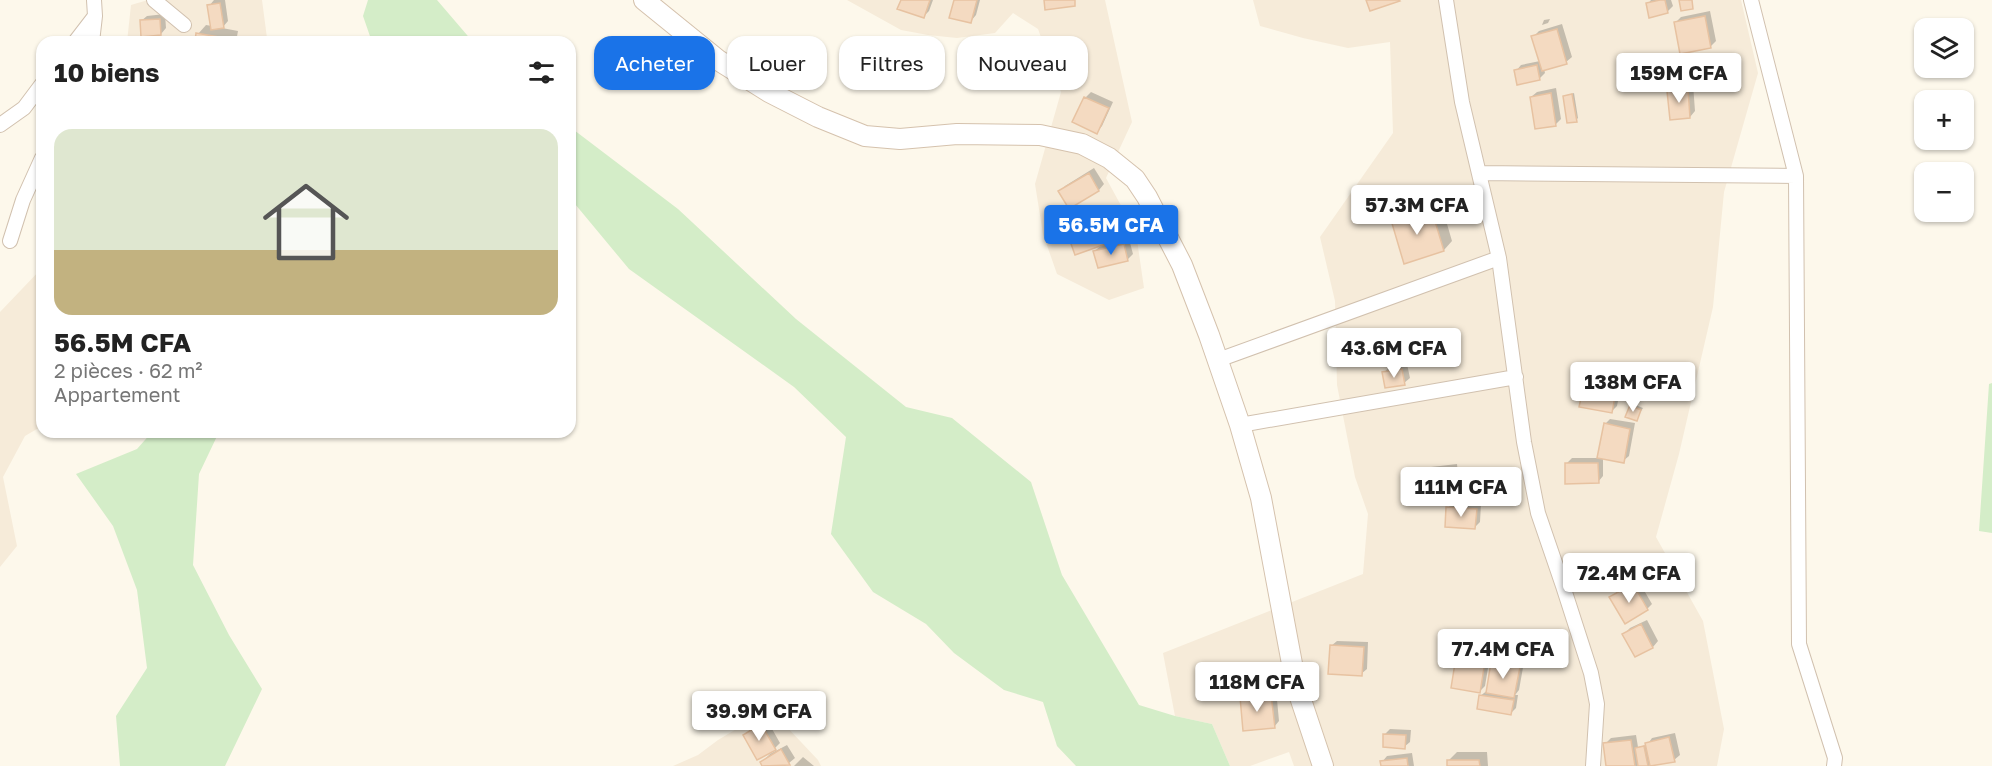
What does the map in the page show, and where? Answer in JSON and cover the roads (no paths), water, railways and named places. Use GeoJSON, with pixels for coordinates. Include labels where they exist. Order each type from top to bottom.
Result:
{"type":"FeatureCollection","features":[{"type":"Feature","properties":{"kind":"street"},"geometry":{"type":"LineString","coordinates":[[93,36],[94,0]]}},
{"type":"Feature","properties":{"kind":"street"},"geometry":{"type":"LineString","coordinates":[[154,0],[184,25]]}},
{"type":"Feature","properties":{"kind":"street"},"geometry":{"type":"LineString","coordinates":[[644,0],[718,60],[769,92],[818,117],[865,136],[900,139],[957,134],[1040,135],[1082,144],[1109,158],[1135,179],[1147,197],[1182,265],[1240,425],[1261,498],[1296,685],[1323,766]]}},
{"type":"Feature","properties":{"kind":"street"},"geometry":{"type":"LineString","coordinates":[[1446,0],[1462,102],[1499,258],[1524,442],[1538,513],[1591,673],[1597,704],[1593,766]]}},
{"type":"Feature","properties":{"kind":"street"},"geometry":{"type":"LineString","coordinates":[[1751,0],[1796,176],[1800,644],[1835,758],[1834,766]]}},
{"type":"Feature","properties":{"kind":"street"},"geometry":{"type":"LineString","coordinates":[[80,36],[95,16]]}},
{"type":"Feature","properties":{"kind":"street"},"geometry":{"type":"LineString","coordinates":[[0,125],[24,108],[36,92]]}},
{"type":"Feature","properties":{"kind":"street"},"geometry":{"type":"LineString","coordinates":[[10,241],[36,172]]}},
{"type":"Feature","properties":{"kind":"street"},"geometry":{"type":"LineString","coordinates":[[1479,173],[1796,176]]}},
{"type":"Feature","properties":{"kind":"street"},"geometry":{"type":"LineString","coordinates":[[1218,360],[1499,258]]}},
{"type":"Feature","properties":{"kind":"street"},"geometry":{"type":"LineString","coordinates":[[1240,425],[1516,377]]}}]}
